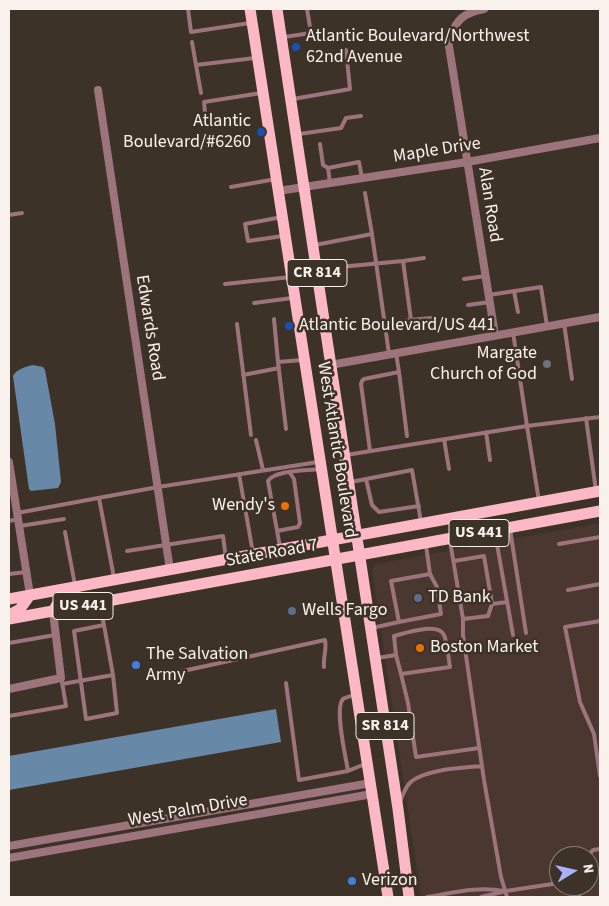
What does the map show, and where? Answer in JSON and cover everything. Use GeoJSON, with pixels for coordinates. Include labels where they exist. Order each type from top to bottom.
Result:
{"type":"FeatureCollection","features":[{"type":"Feature","properties":{"kind":"main road","name":"West Atlantic Boulevard"},"geometry":{"type":"LineString","coordinates":[[250,9],[388,897]]}},
{"type":"Feature","properties":{"kind":"main road","name":"West Atlantic Boulevard"},"geometry":{"type":"LineString","coordinates":[[277,9],[410,897]]}},
{"type":"Feature","properties":{"kind":"main road","name":"State Road 7"},"geometry":{"type":"LineString","coordinates":[[9,599],[598,492]]}},
{"type":"Feature","properties":{"kind":"main road","name":"State Road 7"},"geometry":{"type":"LineString","coordinates":[[9,619],[600,511]]}},
{"type":"Feature","properties":{"kind":"main road"},"geometry":{"type":"LineString","coordinates":[[52,612],[56,604],[63,597],[90,584]]}},
{"type":"Feature","properties":{"kind":"main road"},"geometry":{"type":"LineString","coordinates":[[9,615],[20,609],[30,595]]}},
{"type":"Feature","properties":{"kind":"street","name":"Alan Road"},"geometry":{"type":"LineString","coordinates":[[484,9],[474,10],[456,21],[448,40],[495,335]]}},
{"type":"Feature","properties":{"kind":"street","name":"Edwards Road"},"geometry":{"type":"LineString","coordinates":[[98,90],[170,570]]}},
{"type":"Feature","properties":{"kind":"street","name":"Maple Drive"},"geometry":{"type":"LineString","coordinates":[[278,191],[467,162],[600,138]]}},
{"type":"Feature","properties":{"kind":"street"},"geometry":{"type":"LineString","coordinates":[[330,365],[600,317]]}},
{"type":"Feature","properties":{"kind":"street"},"geometry":{"type":"LineString","coordinates":[[9,462],[30,595]]}},
{"type":"Feature","properties":{"kind":"street"},"geometry":{"type":"LineString","coordinates":[[9,689],[61,681],[52,612]]}},
{"type":"Feature","properties":{"kind":"street","name":"West Palm Drive"},"geometry":{"type":"LineString","coordinates":[[9,846],[322,791],[371,788]]}},
{"type":"Feature","properties":{"kind":"street","name":"West Palm Drive"},"geometry":{"type":"LineString","coordinates":[[9,858],[324,802],[371,788]]}},
{"type":"Feature","properties":{"kind":"street"},"geometry":{"type":"LineString","coordinates":[[322,791],[324,802]]}},
{"type":"Feature","properties":{"kind":"street"},"geometry":{"type":"LineString","coordinates":[[171,818],[173,829]]}},
{"type":"Feature","properties":{"kind":"lane"},"geometry":{"type":"LineString","coordinates":[[188,9],[191,32],[252,22]]}},
{"type":"Feature","properties":{"kind":"lane"},"geometry":{"type":"LineString","coordinates":[[282,37],[311,33],[307,9]]}},
{"type":"Feature","properties":{"kind":"lane"},"geometry":{"type":"LineString","coordinates":[[192,42],[201,93]]}},
{"type":"Feature","properties":{"kind":"lane"},"geometry":{"type":"LineString","coordinates":[[291,99],[350,89],[346,50]]}},
{"type":"Feature","properties":{"kind":"lane"},"geometry":{"type":"LineString","coordinates":[[196,65],[258,58]]}},
{"type":"Feature","properties":{"kind":"lane"},"geometry":{"type":"LineString","coordinates":[[206,122],[204,102],[263,92]]}},
{"type":"Feature","properties":{"kind":"lane"},"geometry":{"type":"LineString","coordinates":[[296,135],[341,128],[346,118],[361,116]]}},
{"type":"Feature","properties":{"kind":"lane"},"geometry":{"type":"LineString","coordinates":[[320,144],[323,165],[328,168],[359,162],[362,178]]}},
{"type":"Feature","properties":{"kind":"lane"},"geometry":{"type":"LineString","coordinates":[[328,168],[330,183]]}},
{"type":"Feature","properties":{"kind":"lane"},"geometry":{"type":"LineString","coordinates":[[231,187],[276,179]]}},
{"type":"Feature","properties":{"kind":"lane"},"geometry":{"type":"LineString","coordinates":[[365,193],[384,324],[399,372],[407,436]]}},
{"type":"Feature","properties":{"kind":"lane"},"geometry":{"type":"LineString","coordinates":[[9,215],[22,213]]}},
{"type":"Feature","properties":{"kind":"lane"},"geometry":{"type":"LineString","coordinates":[[282,217],[245,224],[248,241],[285,236]]}},
{"type":"Feature","properties":{"kind":"lane"},"geometry":{"type":"LineString","coordinates":[[313,245],[372,234]]}},
{"type":"Feature","properties":{"kind":"lane"},"geometry":{"type":"LineString","coordinates":[[316,269],[424,258]]}},
{"type":"Feature","properties":{"kind":"lane"},"geometry":{"type":"LineString","coordinates":[[402,261],[411,320]]}},
{"type":"Feature","properties":{"kind":"lane"},"geometry":{"type":"LineString","coordinates":[[464,279],[486,276]]}},
{"type":"Feature","properties":{"kind":"lane"},"geometry":{"type":"LineString","coordinates":[[225,284],[291,277]]}},
{"type":"Feature","properties":{"kind":"lane"},"geometry":{"type":"LineString","coordinates":[[468,305],[514,291],[540,287],[547,326]]}},
{"type":"Feature","properties":{"kind":"lane"},"geometry":{"type":"LineString","coordinates":[[514,291],[518,312]]}},
{"type":"Feature","properties":{"kind":"lane"},"geometry":{"type":"LineString","coordinates":[[254,303],[294,298]]}},
{"type":"Feature","properties":{"kind":"lane"},"geometry":{"type":"LineString","coordinates":[[384,324],[431,318]]}},
{"type":"Feature","properties":{"kind":"lane"},"geometry":{"type":"LineString","coordinates":[[274,319],[286,429]]}},
{"type":"Feature","properties":{"kind":"lane"},"geometry":{"type":"LineString","coordinates":[[564,323],[572,379]]}},
{"type":"Feature","properties":{"kind":"lane"},"geometry":{"type":"LineString","coordinates":[[236,324],[251,435]]}},
{"type":"Feature","properties":{"kind":"lane"},"geometry":{"type":"LineString","coordinates":[[513,332],[539,503]]}},
{"type":"Feature","properties":{"kind":"lane"},"geometry":{"type":"LineString","coordinates":[[278,362],[304,360]]}},
{"type":"Feature","properties":{"kind":"lane"},"geometry":{"type":"LineString","coordinates":[[243,375],[279,368]]}},
{"type":"Feature","properties":{"kind":"lane"},"geometry":{"type":"LineString","coordinates":[[370,451],[362,381],[399,372]]}},
{"type":"Feature","properties":{"kind":"lane"},"geometry":{"type":"LineString","coordinates":[[344,455],[486,432],[600,417]]}},
{"type":"Feature","properties":{"kind":"lane"},"geometry":{"type":"LineString","coordinates":[[586,418],[598,492]]}},
{"type":"Feature","properties":{"kind":"lane"},"geometry":{"type":"LineString","coordinates":[[486,432],[490,460]]}},
{"type":"Feature","properties":{"kind":"lane"},"geometry":{"type":"LineString","coordinates":[[444,439],[449,469]]}},
{"type":"Feature","properties":{"kind":"lane"},"geometry":{"type":"LineString","coordinates":[[256,440],[263,470]]}},
{"type":"Feature","properties":{"kind":"lane"},"geometry":{"type":"LineString","coordinates":[[9,521],[99,498],[158,487],[263,470],[321,465]]}},
{"type":"Feature","properties":{"kind":"lane"},"geometry":{"type":"LineString","coordinates":[[280,550],[268,481],[270,477],[277,473],[290,473],[321,465]]}},
{"type":"Feature","properties":{"kind":"lane"},"geometry":{"type":"LineString","coordinates":[[348,482],[412,470],[422,524]]}},
{"type":"Feature","properties":{"kind":"lane"},"geometry":{"type":"LineString","coordinates":[[594,471],[600,470]]}},
{"type":"Feature","properties":{"kind":"lane"},"geometry":{"type":"LineString","coordinates":[[277,531],[298,527],[300,523],[294,479],[290,473]]}},
{"type":"Feature","properties":{"kind":"lane"},"geometry":{"type":"LineString","coordinates":[[239,474],[253,555]]}},
{"type":"Feature","properties":{"kind":"lane"},"geometry":{"type":"LineString","coordinates":[[366,479],[372,505],[379,512],[419,506]]}},
{"type":"Feature","properties":{"kind":"lane"},"geometry":{"type":"LineString","coordinates":[[99,498],[114,580]]}},
{"type":"Feature","properties":{"kind":"lane"},"geometry":{"type":"LineString","coordinates":[[18,519],[64,519]]}},
{"type":"Feature","properties":{"kind":"lane"},"geometry":{"type":"LineString","coordinates":[[510,528],[526,633]]}},
{"type":"Feature","properties":{"kind":"lane"},"geometry":{"type":"LineString","coordinates":[[494,530],[514,635]]}},
{"type":"Feature","properties":{"kind":"lane"},"geometry":{"type":"LineString","coordinates":[[65,532],[75,587]]}},
{"type":"Feature","properties":{"kind":"lane"},"geometry":{"type":"LineString","coordinates":[[127,551],[223,536],[226,560]]}},
{"type":"Feature","properties":{"kind":"lane"},"geometry":{"type":"LineString","coordinates":[[559,544],[600,537]]}},
{"type":"Feature","properties":{"kind":"lane"},"geometry":{"type":"LineString","coordinates":[[450,539],[464,619],[463,635],[479,748],[501,877],[507,897]]}},
{"type":"Feature","properties":{"kind":"lane"},"geometry":{"type":"LineString","coordinates":[[370,628],[442,614],[437,587],[430,574],[426,543]]}},
{"type":"Feature","properties":{"kind":"lane"},"geometry":{"type":"LineString","coordinates":[[454,560],[484,556],[492,604],[488,616],[464,619]]}},
{"type":"Feature","properties":{"kind":"lane"},"geometry":{"type":"LineString","coordinates":[[9,574],[26,572]]}},
{"type":"Feature","properties":{"kind":"lane"},"geometry":{"type":"LineString","coordinates":[[399,622],[391,581],[430,574]]}},
{"type":"Feature","properties":{"kind":"lane"},"geometry":{"type":"LineString","coordinates":[[568,590],[600,584]]}},
{"type":"Feature","properties":{"kind":"lane"},"geometry":{"type":"LineString","coordinates":[[492,604],[507,602]]}},
{"type":"Feature","properties":{"kind":"lane"},"geometry":{"type":"LineString","coordinates":[[99,603],[104,625],[117,713],[86,719],[74,631],[104,625]]}},
{"type":"Feature","properties":{"kind":"lane"},"geometry":{"type":"LineString","coordinates":[[600,621],[565,627],[580,702],[594,734],[600,776]]}},
{"type":"Feature","properties":{"kind":"lane"},"geometry":{"type":"LineString","coordinates":[[401,674],[450,667],[444,635],[440,630],[433,628],[394,636],[396,655],[408,704],[416,757],[479,748]]}},
{"type":"Feature","properties":{"kind":"lane"},"geometry":{"type":"LineString","coordinates":[[9,643],[55,635]]}},
{"type":"Feature","properties":{"kind":"lane"},"geometry":{"type":"LineString","coordinates":[[183,671],[325,640],[324,667]]}},
{"type":"Feature","properties":{"kind":"lane"},"geometry":{"type":"LineString","coordinates":[[374,658],[396,655]]}},
{"type":"Feature","properties":{"kind":"lane"},"geometry":{"type":"LineString","coordinates":[[9,716],[66,706],[61,681],[81,682],[112,675]]}},
{"type":"Feature","properties":{"kind":"lane"},"geometry":{"type":"LineString","coordinates":[[286,683],[300,780],[348,771],[367,762]]}},
{"type":"Feature","properties":{"kind":"lane"},"geometry":{"type":"LineString","coordinates":[[348,771],[340,705],[343,699],[356,694]]}},
{"type":"Feature","properties":{"kind":"lane"},"geometry":{"type":"LineString","coordinates":[[398,809],[405,790],[411,782],[423,775],[482,766]]}},
{"type":"Feature","properties":{"kind":"lane"},"geometry":{"type":"LineString","coordinates":[[481,897],[549,885]]}},
{"type":"Feature","properties":{"kind":"lane"},"geometry":{"type":"LineString","coordinates":[[427,897],[472,889],[489,888],[506,891]]}},
{"type":"Feature","properties":{"kind":"shaded area"},"geometry":{"type":"Polygon","coordinates":[[[600,523],[600,897],[421,897],[372,570],[376,564],[600,523]]]}},
{"type":"Feature","properties":{"kind":"water"},"geometry":{"type":"Polygon","coordinates":[[[33,365],[43,367],[45,370],[55,424],[61,482],[58,488],[31,491],[29,489],[13,376],[19,370],[33,365]]]}},
{"type":"Feature","properties":{"kind":"water"},"geometry":{"type":"Polygon","coordinates":[[[276,709],[281,742],[9,790],[9,756],[276,709]]]}},
{"type":"Feature","properties":{"kind":"place","name":"Atlantic Boulevard/Northwest 62nd Avenue"},"geometry":{"type":"Point","coordinates":[296,47]}},
{"type":"Feature","properties":{"kind":"place","name":"Atlantic Boulevard/#6260"},"geometry":{"type":"Point","coordinates":[261,132]}},
{"type":"Feature","properties":{"kind":"place","name":"Atlantic Boulevard/US 441"},"geometry":{"type":"Point","coordinates":[289,326]}},
{"type":"Feature","properties":{"kind":"place","name":"Margate Church of God"},"geometry":{"type":"Point","coordinates":[547,364]}},
{"type":"Feature","properties":{"kind":"place","name":"Wendy's"},"geometry":{"type":"Point","coordinates":[285,506]}},
{"type":"Feature","properties":{"kind":"place","name":"TD Bank"},"geometry":{"type":"Point","coordinates":[418,598]}},
{"type":"Feature","properties":{"kind":"place","name":"Wells Fargo"},"geometry":{"type":"Point","coordinates":[292,611]}},
{"type":"Feature","properties":{"kind":"place","name":"Boston Market"},"geometry":{"type":"Point","coordinates":[420,648]}},
{"type":"Feature","properties":{"kind":"place","name":"The Salvation Army"},"geometry":{"type":"Point","coordinates":[136,665]}},
{"type":"Feature","properties":{"kind":"place","name":"Verizon"},"geometry":{"type":"Point","coordinates":[352,881]}}]}
